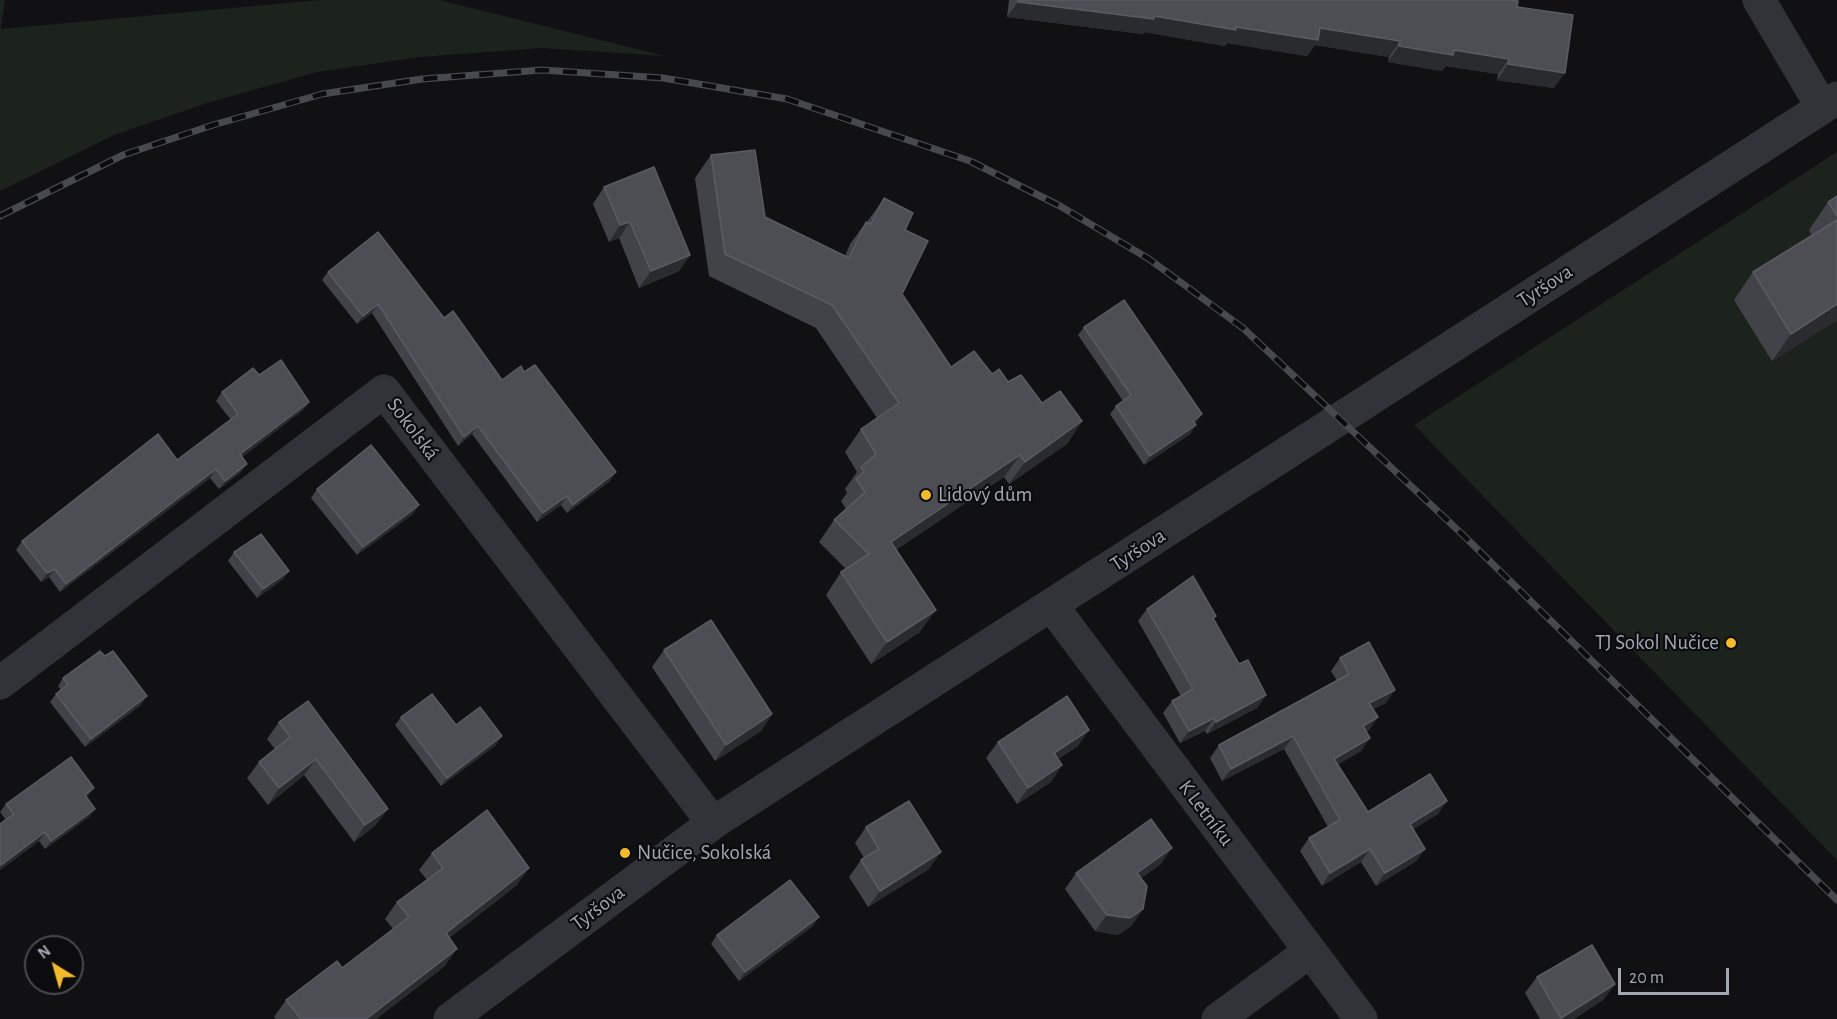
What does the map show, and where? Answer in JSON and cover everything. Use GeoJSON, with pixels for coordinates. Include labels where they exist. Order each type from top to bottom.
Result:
{"type":"FeatureCollection","features":[{"type":"Feature","properties":{"kind":"street"},"geometry":{"type":"LineString","coordinates":[[1759,0],[1830,103]]}},
{"type":"Feature","properties":{"kind":"street","name":"Tyršova"},"geometry":{"type":"LineString","coordinates":[[450,1019],[713,823],[1830,103]]}},
{"type":"Feature","properties":{"kind":"street","name":"Sokolská"},"geometry":{"type":"LineString","coordinates":[[0,683],[384,391],[713,823]]}},
{"type":"Feature","properties":{"kind":"street","name":"K Letníku"},"geometry":{"type":"LineString","coordinates":[[1052,606],[1361,1019]]}},
{"type":"Feature","properties":{"kind":"street"},"geometry":{"type":"LineString","coordinates":[[1218,1019],[1309,952]]}},
{"type":"Feature","properties":{"kind":"shaded area"},"geometry":{"type":"Polygon","coordinates":[[[0,0],[5,0],[1,29],[320,0],[439,0],[665,56],[542,48],[420,57],[317,72],[207,103],[114,135],[0,191],[0,0]]]}},
{"type":"Feature","properties":{"kind":"shaded area","name":"TJ Sokol Nučice"},"geometry":{"type":"Polygon","coordinates":[[[1837,152],[1837,860],[1414,425],[1837,152]]]}},
{"type":"Feature","properties":{"kind":"building"},"geometry":{"type":"Polygon","coordinates":[[[1018,0],[1511,0],[1518,1],[1517,7],[1573,15],[1565,73],[1508,64],[1509,59],[1454,50],[1453,55],[1399,46],[1400,41],[1320,28],[1318,40],[1236,27],[1236,30],[1154,16],[1154,19],[1018,2],[1018,0]]]}},
{"type":"Feature","properties":{"kind":"building"},"geometry":{"type":"Polygon","coordinates":[[[755,150],[765,217],[849,258],[866,222],[871,224],[884,198],[913,213],[905,230],[928,241],[902,294],[951,367],[974,351],[992,374],[999,369],[1008,382],[1021,375],[1042,403],[1060,391],[1082,421],[1025,462],[1020,455],[891,542],[936,610],[887,642],[841,572],[869,554],[834,520],[865,492],[856,479],[864,472],[861,467],[876,454],[861,429],[899,403],[832,305],[725,254],[711,155],[755,150]]]}},
{"type":"Feature","properties":{"kind":"building"},"geometry":{"type":"Polygon","coordinates":[[[654,167],[690,255],[651,271],[630,222],[620,225],[604,187],[654,167]]]}},
{"type":"Feature","properties":{"kind":"building"},"geometry":{"type":"Polygon","coordinates":[[[1837,196],[1837,216],[1828,202],[1837,196]]]}},
{"type":"Feature","properties":{"kind":"building"},"geometry":{"type":"Polygon","coordinates":[[[1837,220],[1837,304],[1791,334],[1753,272],[1837,220]]]}},
{"type":"Feature","properties":{"kind":"building"},"geometry":{"type":"Polygon","coordinates":[[[378,232],[444,318],[453,311],[502,380],[521,366],[524,372],[535,365],[616,472],[573,505],[567,496],[543,513],[478,426],[464,437],[378,304],[363,316],[328,272],[378,232]]]}},
{"type":"Feature","properties":{"kind":"building"},"geometry":{"type":"Polygon","coordinates":[[[1124,300],[1202,414],[1193,421],[1196,425],[1150,456],[1116,406],[1131,395],[1084,327],[1124,300]]]}},
{"type":"Feature","properties":{"kind":"building"},"geometry":{"type":"Polygon","coordinates":[[[281,360],[309,402],[240,454],[247,464],[225,481],[216,469],[66,584],[55,569],[47,573],[22,541],[158,434],[177,460],[238,414],[222,392],[253,368],[259,375],[281,360]]]}},
{"type":"Feature","properties":{"kind":"building"},"geometry":{"type":"Polygon","coordinates":[[[371,445],[419,505],[363,547],[317,489],[371,445]]]}},
{"type":"Feature","properties":{"kind":"building"},"geometry":{"type":"Polygon","coordinates":[[[261,534],[289,571],[263,589],[234,552],[261,534]]]}},
{"type":"Feature","properties":{"kind":"building"},"geometry":{"type":"Polygon","coordinates":[[[1193,576],[1216,616],[1213,618],[1239,664],[1248,660],[1266,695],[1216,722],[1214,718],[1189,731],[1172,701],[1193,689],[1147,609],[1193,576]]]}},
{"type":"Feature","properties":{"kind":"building"},"geometry":{"type":"Polygon","coordinates":[[[711,620],[772,714],[726,745],[664,650],[711,620]]]}},
{"type":"Feature","properties":{"kind":"building"},"geometry":{"type":"Polygon","coordinates":[[[1369,642],[1395,690],[1369,703],[1378,717],[1363,726],[1370,738],[1334,759],[1368,812],[1430,774],[1447,801],[1410,824],[1425,849],[1385,873],[1370,849],[1330,873],[1309,838],[1340,820],[1293,736],[1231,769],[1219,745],[1349,674],[1340,658],[1369,642]]]}},
{"type":"Feature","properties":{"kind":"building"},"geometry":{"type":"Polygon","coordinates":[[[100,651],[105,656],[113,651],[147,696],[91,739],[56,694],[68,684],[63,678],[100,651]]]}},
{"type":"Feature","properties":{"kind":"building"},"geometry":{"type":"Polygon","coordinates":[[[432,694],[456,725],[480,707],[502,736],[447,778],[401,717],[432,694]]]}},
{"type":"Feature","properties":{"kind":"building"},"geometry":{"type":"Polygon","coordinates":[[[1067,696],[1089,730],[1054,753],[1062,765],[1028,788],[998,742],[1067,696]]]}},
{"type":"Feature","properties":{"kind":"building"},"geometry":{"type":"Polygon","coordinates":[[[308,701],[388,809],[365,825],[316,759],[279,788],[259,762],[290,737],[279,722],[308,701]]]}},
{"type":"Feature","properties":{"kind":"building"},"geometry":{"type":"Polygon","coordinates":[[[71,757],[94,788],[85,795],[95,809],[51,841],[45,832],[1,865],[0,824],[14,814],[6,804],[71,757]]]}},
{"type":"Feature","properties":{"kind":"building"},"geometry":{"type":"Polygon","coordinates":[[[909,801],[941,852],[880,891],[861,860],[879,849],[866,827],[909,801]]]}},
{"type":"Feature","properties":{"kind":"building"},"geometry":{"type":"Polygon","coordinates":[[[487,810],[529,868],[446,933],[457,949],[366,1019],[301,1019],[286,1000],[337,961],[342,968],[409,917],[397,902],[443,868],[432,853],[487,810]]]}},
{"type":"Feature","properties":{"kind":"building"},"geometry":{"type":"Polygon","coordinates":[[[1151,819],[1172,848],[1137,873],[1147,886],[1143,909],[1130,918],[1107,915],[1076,873],[1151,819]]]}},
{"type":"Feature","properties":{"kind":"building"},"geometry":{"type":"Polygon","coordinates":[[[790,880],[819,917],[745,972],[717,935],[790,880]]]}},
{"type":"Feature","properties":{"kind":"building"},"geometry":{"type":"Polygon","coordinates":[[[1592,945],[1615,984],[1561,1018],[1537,977],[1592,945]]]}},
{"type":"Feature","properties":{"kind":"railway"},"geometry":{"type":"LineString","coordinates":[[0,216],[123,155],[213,125],[322,94],[422,79],[542,70],[663,78],[787,99],[970,161],[1060,206],[1149,259],[1243,328],[1463,535],[1837,900]]}},
{"type":"Feature","properties":{"kind":"place","name":"Lidový dům"},"geometry":{"type":"Point","coordinates":[926,495]}},
{"type":"Feature","properties":{"kind":"place","name":"TJ Sokol Nučice"},"geometry":{"type":"Point","coordinates":[1731,643]}},
{"type":"Feature","properties":{"kind":"place","name":"Nučice, Sokolská"},"geometry":{"type":"Point","coordinates":[625,853]}}]}
